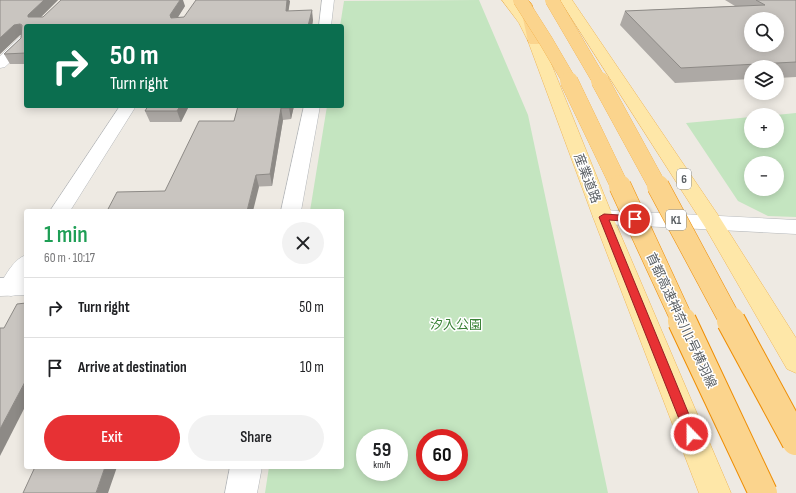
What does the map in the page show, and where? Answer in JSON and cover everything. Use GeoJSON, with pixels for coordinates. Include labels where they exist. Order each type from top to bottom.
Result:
{"type":"FeatureCollection","features":[{"type":"Feature","properties":{"kind":"highway","name":"首都高速神奈川1号横羽線"},"geometry":{"type":"LineString","coordinates":[[520,0],[547,42],[585,112],[763,493]]}},
{"type":"Feature","properties":{"kind":"highway"},"geometry":{"type":"LineString","coordinates":[[524,0],[535,41]]}},
{"type":"Feature","properties":{"kind":"highway","name":"K1"},"geometry":{"type":"LineString","coordinates":[[552,0],[617,111],[796,441]]}},
{"type":"Feature","properties":{"kind":"main road","name":"産業道路"},"geometry":{"type":"LineString","coordinates":[[508,0],[525,23],[535,41],[715,493]]}},
{"type":"Feature","properties":{"kind":"main road","name":"6"},"geometry":{"type":"LineString","coordinates":[[566,0],[713,223],[796,361]]}},
{"type":"Feature","properties":{"kind":"street"},"geometry":{"type":"LineString","coordinates":[[325,24],[328,0]]}},
{"type":"Feature","properties":{"kind":"street"},"geometry":{"type":"LineString","coordinates":[[0,64],[24,41]]}},
{"type":"Feature","properties":{"kind":"street"},"geometry":{"type":"LineString","coordinates":[[61,209],[127,108]]}},
{"type":"Feature","properties":{"kind":"street"},"geometry":{"type":"LineString","coordinates":[[291,209],[312,108]]}},
{"type":"Feature","properties":{"kind":"street"},"geometry":{"type":"LineString","coordinates":[[604,217],[796,227]]}},
{"type":"Feature","properties":{"kind":"street"},"geometry":{"type":"LineString","coordinates":[[9,291],[24,267]]}},
{"type":"Feature","properties":{"kind":"street"},"geometry":{"type":"LineString","coordinates":[[241,493],[246,469]]}},
{"type":"Feature","properties":{"kind":"green space","name":"汐入公園"},"geometry":{"type":"Polygon","coordinates":[[[479,0],[528,115],[608,493],[265,493],[269,469],[344,469],[344,209],[310,209],[327,108],[344,108],[344,24],[340,24],[344,1],[479,0]]]}},
{"type":"Feature","properties":{"kind":"green space"},"geometry":{"type":"Polygon","coordinates":[[[796,113],[796,217],[768,216],[738,201],[686,123],[744,118],[744,148],[784,148],[784,114],[796,113]]]}},
{"type":"Feature","properties":{"kind":"building"},"geometry":{"type":"Polygon","coordinates":[[[0,0],[44,0],[28,15],[28,17],[43,17],[61,0],[180,0],[170,15],[171,18],[184,17],[196,0],[287,0],[286,11],[312,10],[308,24],[24,24],[24,53],[4,54],[21,38],[22,25],[14,25],[0,38],[0,0]]]}},
{"type":"Feature","properties":{"kind":"building"},"geometry":{"type":"Polygon","coordinates":[[[756,0],[796,0],[796,62],[784,63],[784,60],[744,60],[744,65],[681,68],[625,11],[765,5],[756,0]]]}},
{"type":"Feature","properties":{"kind":"building"},"geometry":{"type":"Polygon","coordinates":[[[147,108],[179,108],[177,111],[145,111],[147,108]]]}},
{"type":"Feature","properties":{"kind":"building"},"geometry":{"type":"Polygon","coordinates":[[[237,108],[281,108],[270,174],[256,175],[248,209],[108,209],[117,192],[165,191],[199,121],[234,121],[237,108]]]}},
{"type":"Feature","properties":{"kind":"building"},"geometry":{"type":"Polygon","coordinates":[[[24,303],[24,384],[0,429],[0,328],[4,328],[17,304],[24,303]]]}},
{"type":"Feature","properties":{"kind":"building"},"geometry":{"type":"Polygon","coordinates":[[[34,469],[104,469],[96,493],[23,493],[34,469]]]}},
{"type":"Feature","properties":{"kind":"route"},"geometry":{"type":"LineString","coordinates":[[635,219],[604,217],[691,434]]}}]}
